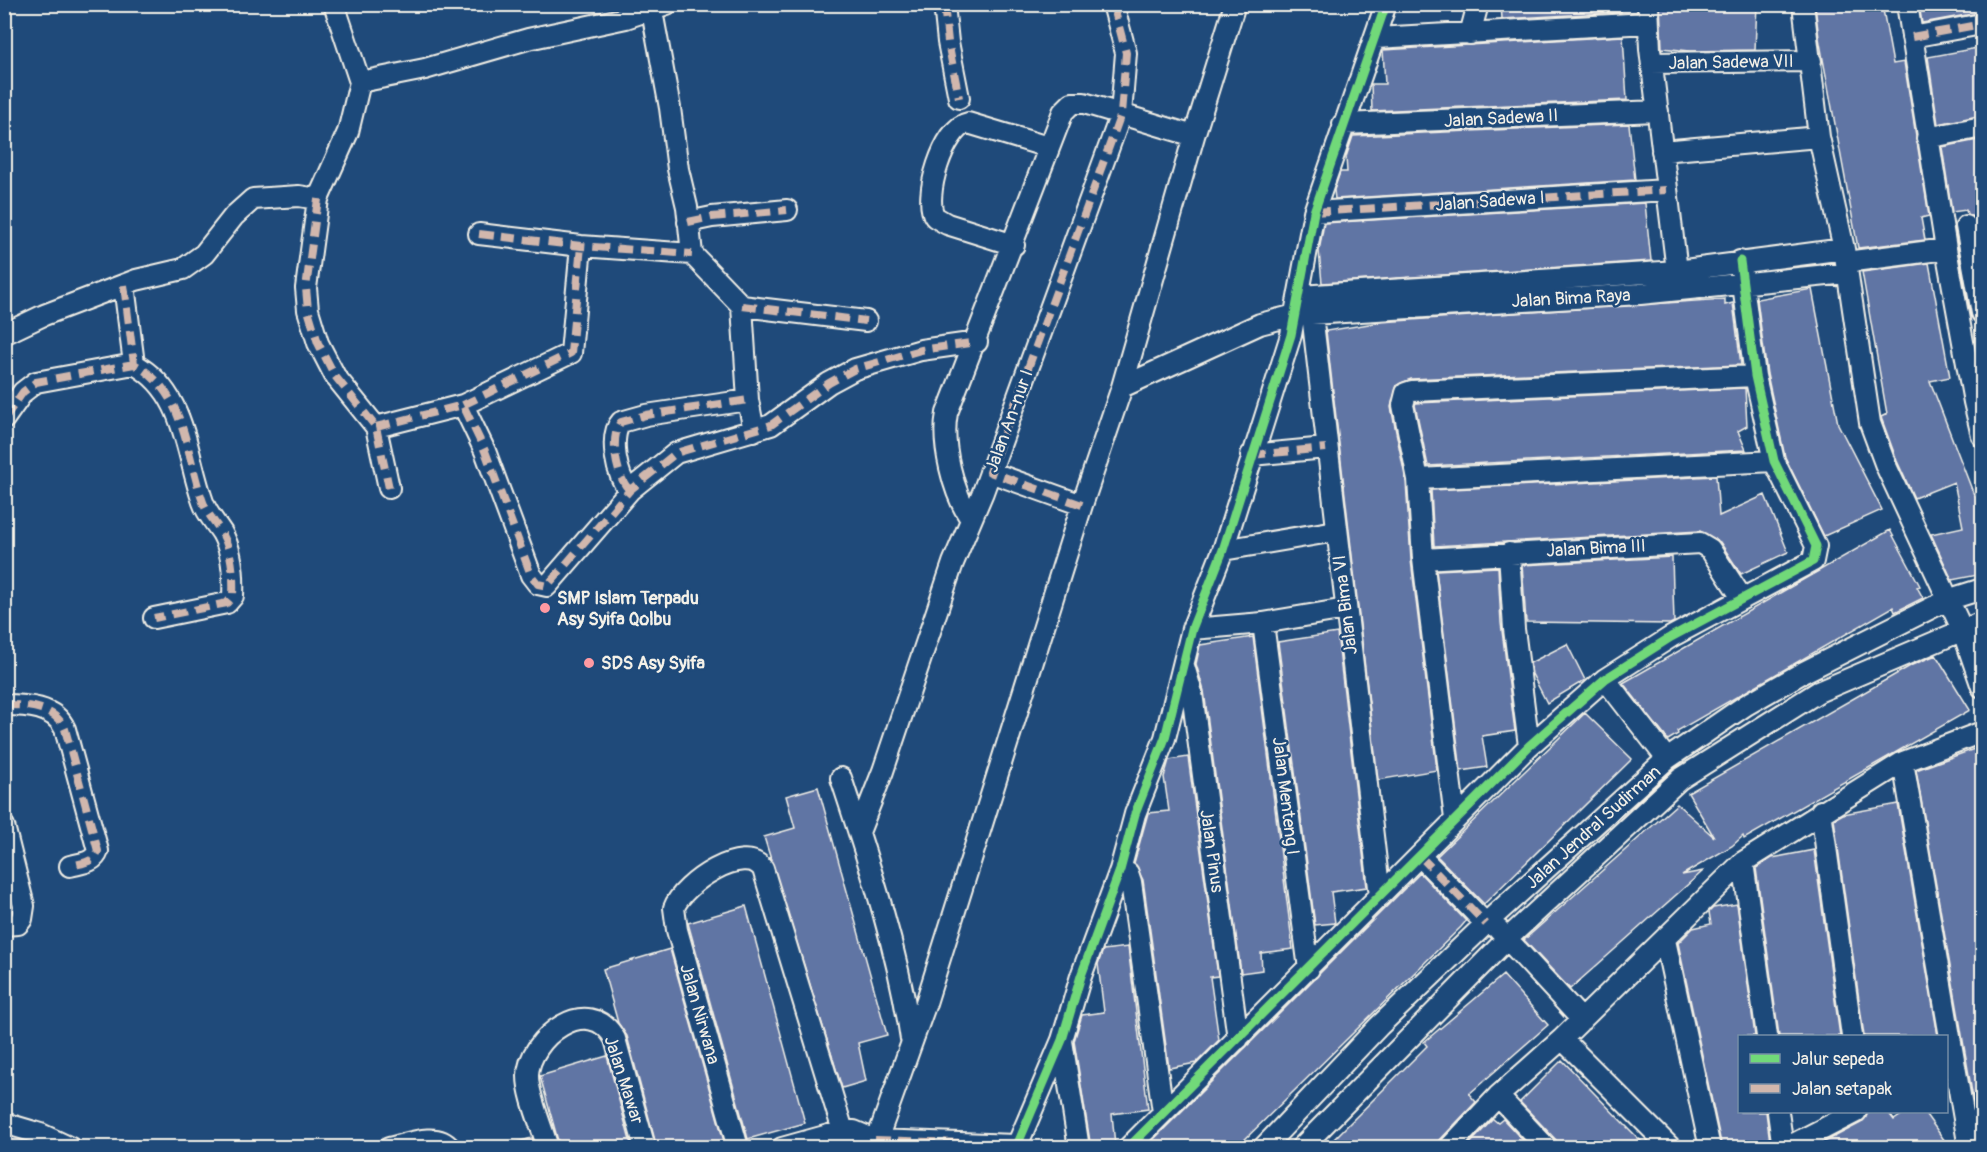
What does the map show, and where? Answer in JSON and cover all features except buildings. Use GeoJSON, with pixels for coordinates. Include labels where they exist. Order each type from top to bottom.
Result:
{"type":"FeatureCollection","features":[{"type":"Feature","properties":{"kind":"street"},"geometry":{"type":"LineString","coordinates":[[334,4],[360,82],[348,132],[318,199],[306,288],[308,310],[318,343],[335,376],[376,427],[389,488]]}},
{"type":"Feature","properties":{"kind":"street"},"geometry":{"type":"LineString","coordinates":[[944,4],[948,42],[959,98]]}},
{"type":"Feature","properties":{"kind":"street","name":"Jalan An-nur I"},"geometry":{"type":"LineString","coordinates":[[859,832],[883,771],[953,564],[990,472],[1121,114],[1126,53],[1113,4]]}},
{"type":"Feature","properties":{"kind":"street"},"geometry":{"type":"LineString","coordinates":[[875,1144],[926,1003],[1082,505],[1122,387],[1194,136],[1235,4]]}},
{"type":"Feature","properties":{"kind":"street"},"geometry":{"type":"LineString","coordinates":[[782,1148],[843,1131],[854,1131],[875,1144],[1016,1146],[1062,1040],[1081,976],[1119,870],[1135,814],[1153,775],[1192,629],[1223,549],[1251,454],[1291,335],[1304,314],[1300,296],[1314,212],[1386,4]]}},
{"type":"Feature","properties":{"kind":"street"},"geometry":{"type":"LineString","coordinates":[[1470,34],[1478,4]]}},
{"type":"Feature","properties":{"kind":"street"},"geometry":{"type":"LineString","coordinates":[[1803,4],[1819,137],[1846,261],[1865,399],[1876,445],[1962,629],[1983,687]]}},
{"type":"Feature","properties":{"kind":"street"},"geometry":{"type":"LineString","coordinates":[[1907,4],[1927,138],[1974,402],[1983,436]]}},
{"type":"Feature","properties":{"kind":"street"},"geometry":{"type":"LineString","coordinates":[[360,82],[425,69],[528,39],[659,8],[692,254],[742,306],[866,321]]}},
{"type":"Feature","properties":{"kind":"street"},"geometry":{"type":"LineString","coordinates":[[1376,38],[1470,34],[1648,14],[1666,190],[1677,271]]}},
{"type":"Feature","properties":{"kind":"street"},"geometry":{"type":"LineString","coordinates":[[1912,37],[1983,24]]}},
{"type":"Feature","properties":{"kind":"street","name":"Jalan Sadewa VII"},"geometry":{"type":"LineString","coordinates":[[1652,63],[1811,61]]}},
{"type":"Feature","properties":{"kind":"street"},"geometry":{"type":"LineString","coordinates":[[971,519],[957,494],[945,423],[1063,112],[1072,103],[1084,104],[1194,136]]}},
{"type":"Feature","properties":{"kind":"street","name":"Jalan Sadewa II"},"geometry":{"type":"LineString","coordinates":[[1343,124],[1658,111]]}},
{"type":"Feature","properties":{"kind":"street"},"geometry":{"type":"LineString","coordinates":[[1014,245],[947,224],[935,217],[929,201],[944,149],[953,131],[968,123],[1048,147]]}},
{"type":"Feature","properties":{"kind":"street"},"geometry":{"type":"LineString","coordinates":[[1927,138],[1983,127]]}},
{"type":"Feature","properties":{"kind":"street"},"geometry":{"type":"LineString","coordinates":[[1662,151],[1819,137]]}},
{"type":"Feature","properties":{"kind":"street","name":"Jalan Sadewa I"},"geometry":{"type":"LineString","coordinates":[[1314,212],[1666,190]]}},
{"type":"Feature","properties":{"kind":"street"},"geometry":{"type":"LineString","coordinates":[[4,334],[44,315],[124,285],[168,274],[194,262],[241,207],[253,200],[299,195],[318,199]]}},
{"type":"Feature","properties":{"kind":"street"},"geometry":{"type":"LineString","coordinates":[[688,222],[712,217],[787,210]]}},
{"type":"Feature","properties":{"kind":"street"},"geometry":{"type":"LineString","coordinates":[[1846,261],[1945,240],[1974,224],[1983,313]]}},
{"type":"Feature","properties":{"kind":"street"},"geometry":{"type":"LineString","coordinates":[[479,234],[581,246],[692,254]]}},
{"type":"Feature","properties":{"kind":"street"},"geometry":{"type":"LineString","coordinates":[[376,427],[463,405],[571,353],[581,246]]}},
{"type":"Feature","properties":{"kind":"street"},"geometry":{"type":"LineString","coordinates":[[1128,1148],[1529,746],[1605,679],[1671,637],[1814,561],[1816,546],[1774,460],[1755,376],[1740,261]]}},
{"type":"Feature","properties":{"kind":"street","name":"Jalan Bima Raya"},"geometry":{"type":"LineString","coordinates":[[1300,296],[1677,271],[1740,261],[1846,261]]}},
{"type":"Feature","properties":{"kind":"street","name":"Jalan Bima Raya"},"geometry":{"type":"LineString","coordinates":[[1122,387],[1260,324],[1304,314],[1640,294],[1741,282],[1846,261]]}},
{"type":"Feature","properties":{"kind":"street"},"geometry":{"type":"LineString","coordinates":[[124,285],[134,364]]}},
{"type":"Feature","properties":{"kind":"street"},"geometry":{"type":"LineString","coordinates":[[742,306],[748,400],[754,430]]}},
{"type":"Feature","properties":{"kind":"street","name":"Jalan Bima VI"},"geometry":{"type":"LineString","coordinates":[[1304,314],[1326,448],[1380,896]]}},
{"type":"Feature","properties":{"kind":"street"},"geometry":{"type":"LineString","coordinates":[[463,405],[488,457],[531,575],[542,587],[552,582],[630,490],[661,463],[682,450],[771,425],[823,387],[855,369],[921,350],[976,342]]}},
{"type":"Feature","properties":{"kind":"street"},"geometry":{"type":"LineString","coordinates":[[4,419],[23,392],[36,382],[134,364],[161,383],[178,416],[203,501],[226,542],[233,596],[227,603],[154,618]]}},
{"type":"Feature","properties":{"kind":"street"},"geometry":{"type":"LineString","coordinates":[[1455,819],[1423,559],[1418,479],[1403,405],[1408,391],[1755,376]]}},
{"type":"Feature","properties":{"kind":"street"},"geometry":{"type":"LineString","coordinates":[[630,490],[625,486],[618,472],[615,435],[621,422],[646,415],[748,400]]}},
{"type":"Feature","properties":{"kind":"street"},"geometry":{"type":"LineString","coordinates":[[1251,454],[1326,448]]}},
{"type":"Feature","properties":{"kind":"street"},"geometry":{"type":"LineString","coordinates":[[1418,479],[1774,460]]}},
{"type":"Feature","properties":{"kind":"street"},"geometry":{"type":"LineString","coordinates":[[990,472],[1082,505]]}},
{"type":"Feature","properties":{"kind":"street"},"geometry":{"type":"LineString","coordinates":[[1223,549],[1336,531]]}},
{"type":"Feature","properties":{"kind":"street","name":"Jalan Bima III"},"geometry":{"type":"LineString","coordinates":[[1423,559],[1700,543],[1710,549],[1742,598]]}},
{"type":"Feature","properties":{"kind":"street"},"geometry":{"type":"LineString","coordinates":[[1509,553],[1514,629],[1529,746]]}},
{"type":"Feature","properties":{"kind":"street","name":"Jalan Jendral Sudirman"},"geometry":{"type":"LineString","coordinates":[[1263,1148],[1379,1026],[1488,922],[1667,759],[1746,705],[1802,673],[1947,600],[1983,589]]}},
{"type":"Feature","properties":{"kind":"street"},"geometry":{"type":"LineString","coordinates":[[1192,629],[1263,623],[1346,609]]}},
{"type":"Feature","properties":{"kind":"street","name":"Jalan Jendral Sudirman"},"geometry":{"type":"LineString","coordinates":[[1301,1148],[1507,939],[1680,779],[1818,692],[1983,622]]}},
{"type":"Feature","properties":{"kind":"street","name":"Jalan Menteng I"},"geometry":{"type":"LineString","coordinates":[[1263,623],[1309,969]]}},
{"type":"Feature","properties":{"kind":"street","name":"Jalan Pinus"},"geometry":{"type":"LineString","coordinates":[[1183,663],[1192,693],[1238,1039]]}},
{"type":"Feature","properties":{"kind":"street"},"geometry":{"type":"LineString","coordinates":[[1605,679],[1667,759]]}},
{"type":"Feature","properties":{"kind":"street"},"geometry":{"type":"LineString","coordinates":[[4,705],[24,704],[43,710],[59,719],[65,729],[98,851],[95,857],[87,862],[70,866]]}},
{"type":"Feature","properties":{"kind":"street"},"geometry":{"type":"LineString","coordinates":[[1449,1148],[1498,1096],[1582,1020],[1743,862],[1821,811],[1903,762],[1983,732]]}},
{"type":"Feature","properties":{"kind":"street"},"geometry":{"type":"LineString","coordinates":[[1903,762],[1947,1035]]}},
{"type":"Feature","properties":{"kind":"street"},"geometry":{"type":"LineString","coordinates":[[841,778],[859,832],[906,1009],[911,1042]]}},
{"type":"Feature","properties":{"kind":"street"},"geometry":{"type":"LineString","coordinates":[[1821,811],[1852,1035]]}},
{"type":"Feature","properties":{"kind":"street"},"geometry":{"type":"LineString","coordinates":[[4,826],[24,906],[22,919],[18,924],[4,925]]}},
{"type":"Feature","properties":{"kind":"street"},"geometry":{"type":"LineString","coordinates":[[1420,856],[1507,939],[1582,1020]]}},
{"type":"Feature","properties":{"kind":"street","name":"Jalan Nirwana"},"geometry":{"type":"LineString","coordinates":[[738,1148],[675,920],[677,900],[691,884],[742,860],[754,860],[763,869],[843,1131]]}},
{"type":"Feature","properties":{"kind":"street"},"geometry":{"type":"LineString","coordinates":[[1743,862],[1767,1035]]}},
{"type":"Feature","properties":{"kind":"street"},"geometry":{"type":"LineString","coordinates":[[1119,870],[1128,873],[1131,882],[1163,1112]]}},
{"type":"Feature","properties":{"kind":"street"},"geometry":{"type":"LineString","coordinates":[[1665,940],[1710,1148]]}},
{"type":"Feature","properties":{"kind":"street","name":"Jalan Mawar"},"geometry":{"type":"LineString","coordinates":[[548,1148],[530,1087],[530,1066],[536,1053],[556,1029],[578,1018],[600,1022],[610,1030],[615,1039],[645,1148]]}},
{"type":"Feature","properties":{"kind":"street"},"geometry":{"type":"LineString","coordinates":[[1379,1026],[1402,1047]]}},
{"type":"Feature","properties":{"kind":"street"},"geometry":{"type":"LineString","coordinates":[[1562,1039],[1671,1148]]}},
{"type":"Feature","properties":{"kind":"street"},"geometry":{"type":"LineString","coordinates":[[1062,1040],[1079,1148]]}},
{"type":"Feature","properties":{"kind":"street"},"geometry":{"type":"LineString","coordinates":[[1948,1040],[1969,1148]]}},
{"type":"Feature","properties":{"kind":"street"},"geometry":{"type":"LineString","coordinates":[[1498,1096],[1547,1148]]}},
{"type":"Feature","properties":{"kind":"street"},"geometry":{"type":"LineString","coordinates":[[1778,1113],[1785,1148],[1854,1113]]}},
{"type":"Feature","properties":{"kind":"street"},"geometry":{"type":"LineString","coordinates":[[4,1123],[52,1143],[71,1148]]}},
{"type":"Feature","properties":{"kind":"street"},"geometry":{"type":"LineString","coordinates":[[389,1148],[435,1139],[445,1141],[450,1148]]}},
{"type":"Feature","properties":{"kind":"marked path"},"geometry":{"type":"LineString","coordinates":[[944,4],[948,42],[959,98]]}},
{"type":"Feature","properties":{"kind":"marked path"},"geometry":{"type":"LineString","coordinates":[[1082,505],[990,472],[1121,114],[1126,53],[1113,4]]}},
{"type":"Feature","properties":{"kind":"marked path"},"geometry":{"type":"LineString","coordinates":[[1912,37],[1982,24]]}},
{"type":"Feature","properties":{"kind":"marked path"},"geometry":{"type":"LineString","coordinates":[[1314,212],[1666,190]]}},
{"type":"Feature","properties":{"kind":"marked path"},"geometry":{"type":"LineString","coordinates":[[318,199],[306,288],[308,310],[318,343],[335,376],[376,427],[389,488]]}},
{"type":"Feature","properties":{"kind":"marked path"},"geometry":{"type":"LineString","coordinates":[[688,222],[712,217],[787,210]]}},
{"type":"Feature","properties":{"kind":"marked path"},"geometry":{"type":"LineString","coordinates":[[479,234],[581,246],[692,254]]}},
{"type":"Feature","properties":{"kind":"marked path"},"geometry":{"type":"LineString","coordinates":[[463,405],[571,353],[581,246]]}},
{"type":"Feature","properties":{"kind":"marked path"},"geometry":{"type":"LineString","coordinates":[[124,285],[134,364],[151,376],[164,390],[174,407],[203,502],[222,533],[233,572],[233,596],[227,603],[154,618]]}},
{"type":"Feature","properties":{"kind":"marked path"},"geometry":{"type":"LineString","coordinates":[[742,306],[866,321]]}},
{"type":"Feature","properties":{"kind":"marked path"},"geometry":{"type":"LineString","coordinates":[[376,427],[463,405],[485,451],[531,575],[538,584],[547,586],[630,490],[676,453],[771,425],[829,383],[855,369],[921,350],[977,342]]}},
{"type":"Feature","properties":{"kind":"marked path"},"geometry":{"type":"LineString","coordinates":[[4,419],[23,392],[36,382],[134,364]]}},
{"type":"Feature","properties":{"kind":"marked path"},"geometry":{"type":"LineString","coordinates":[[630,490],[621,477],[616,457],[615,437],[621,422],[646,415],[748,400]]}},
{"type":"Feature","properties":{"kind":"marked path"},"geometry":{"type":"LineString","coordinates":[[1251,455],[1326,448]]}},
{"type":"Feature","properties":{"kind":"marked path"},"geometry":{"type":"LineString","coordinates":[[4,705],[39,708],[47,711],[60,721],[65,729],[98,851],[90,860],[70,866]]}},
{"type":"Feature","properties":{"kind":"marked path"},"geometry":{"type":"LineString","coordinates":[[1420,856],[1486,924]]}},
{"type":"Feature","properties":{"kind":"marked path"},"geometry":{"type":"LineString","coordinates":[[875,1140],[1016,1145]]}},
{"type":"Feature","properties":{"kind":"cycle path"},"geometry":{"type":"LineString","coordinates":[[1016,1148],[1062,1040],[1081,976],[1120,870],[1135,814],[1165,738],[1192,629],[1223,550],[1291,335],[1314,212],[1386,4]]}},
{"type":"Feature","properties":{"kind":"cycle path"},"geometry":{"type":"LineString","coordinates":[[1128,1148],[1529,746],[1605,679],[1671,637],[1813,561],[1816,546],[1774,461],[1755,376],[1740,261]]}},
{"type":"Feature","properties":{"kind":"place","name":"SMP Islam Terpadu Asy Syifa Qolbu"},"geometry":{"type":"Point","coordinates":[545,608]}},
{"type":"Feature","properties":{"kind":"place","name":"SDS Asy Syifa"},"geometry":{"type":"Point","coordinates":[589,663]}}]}
